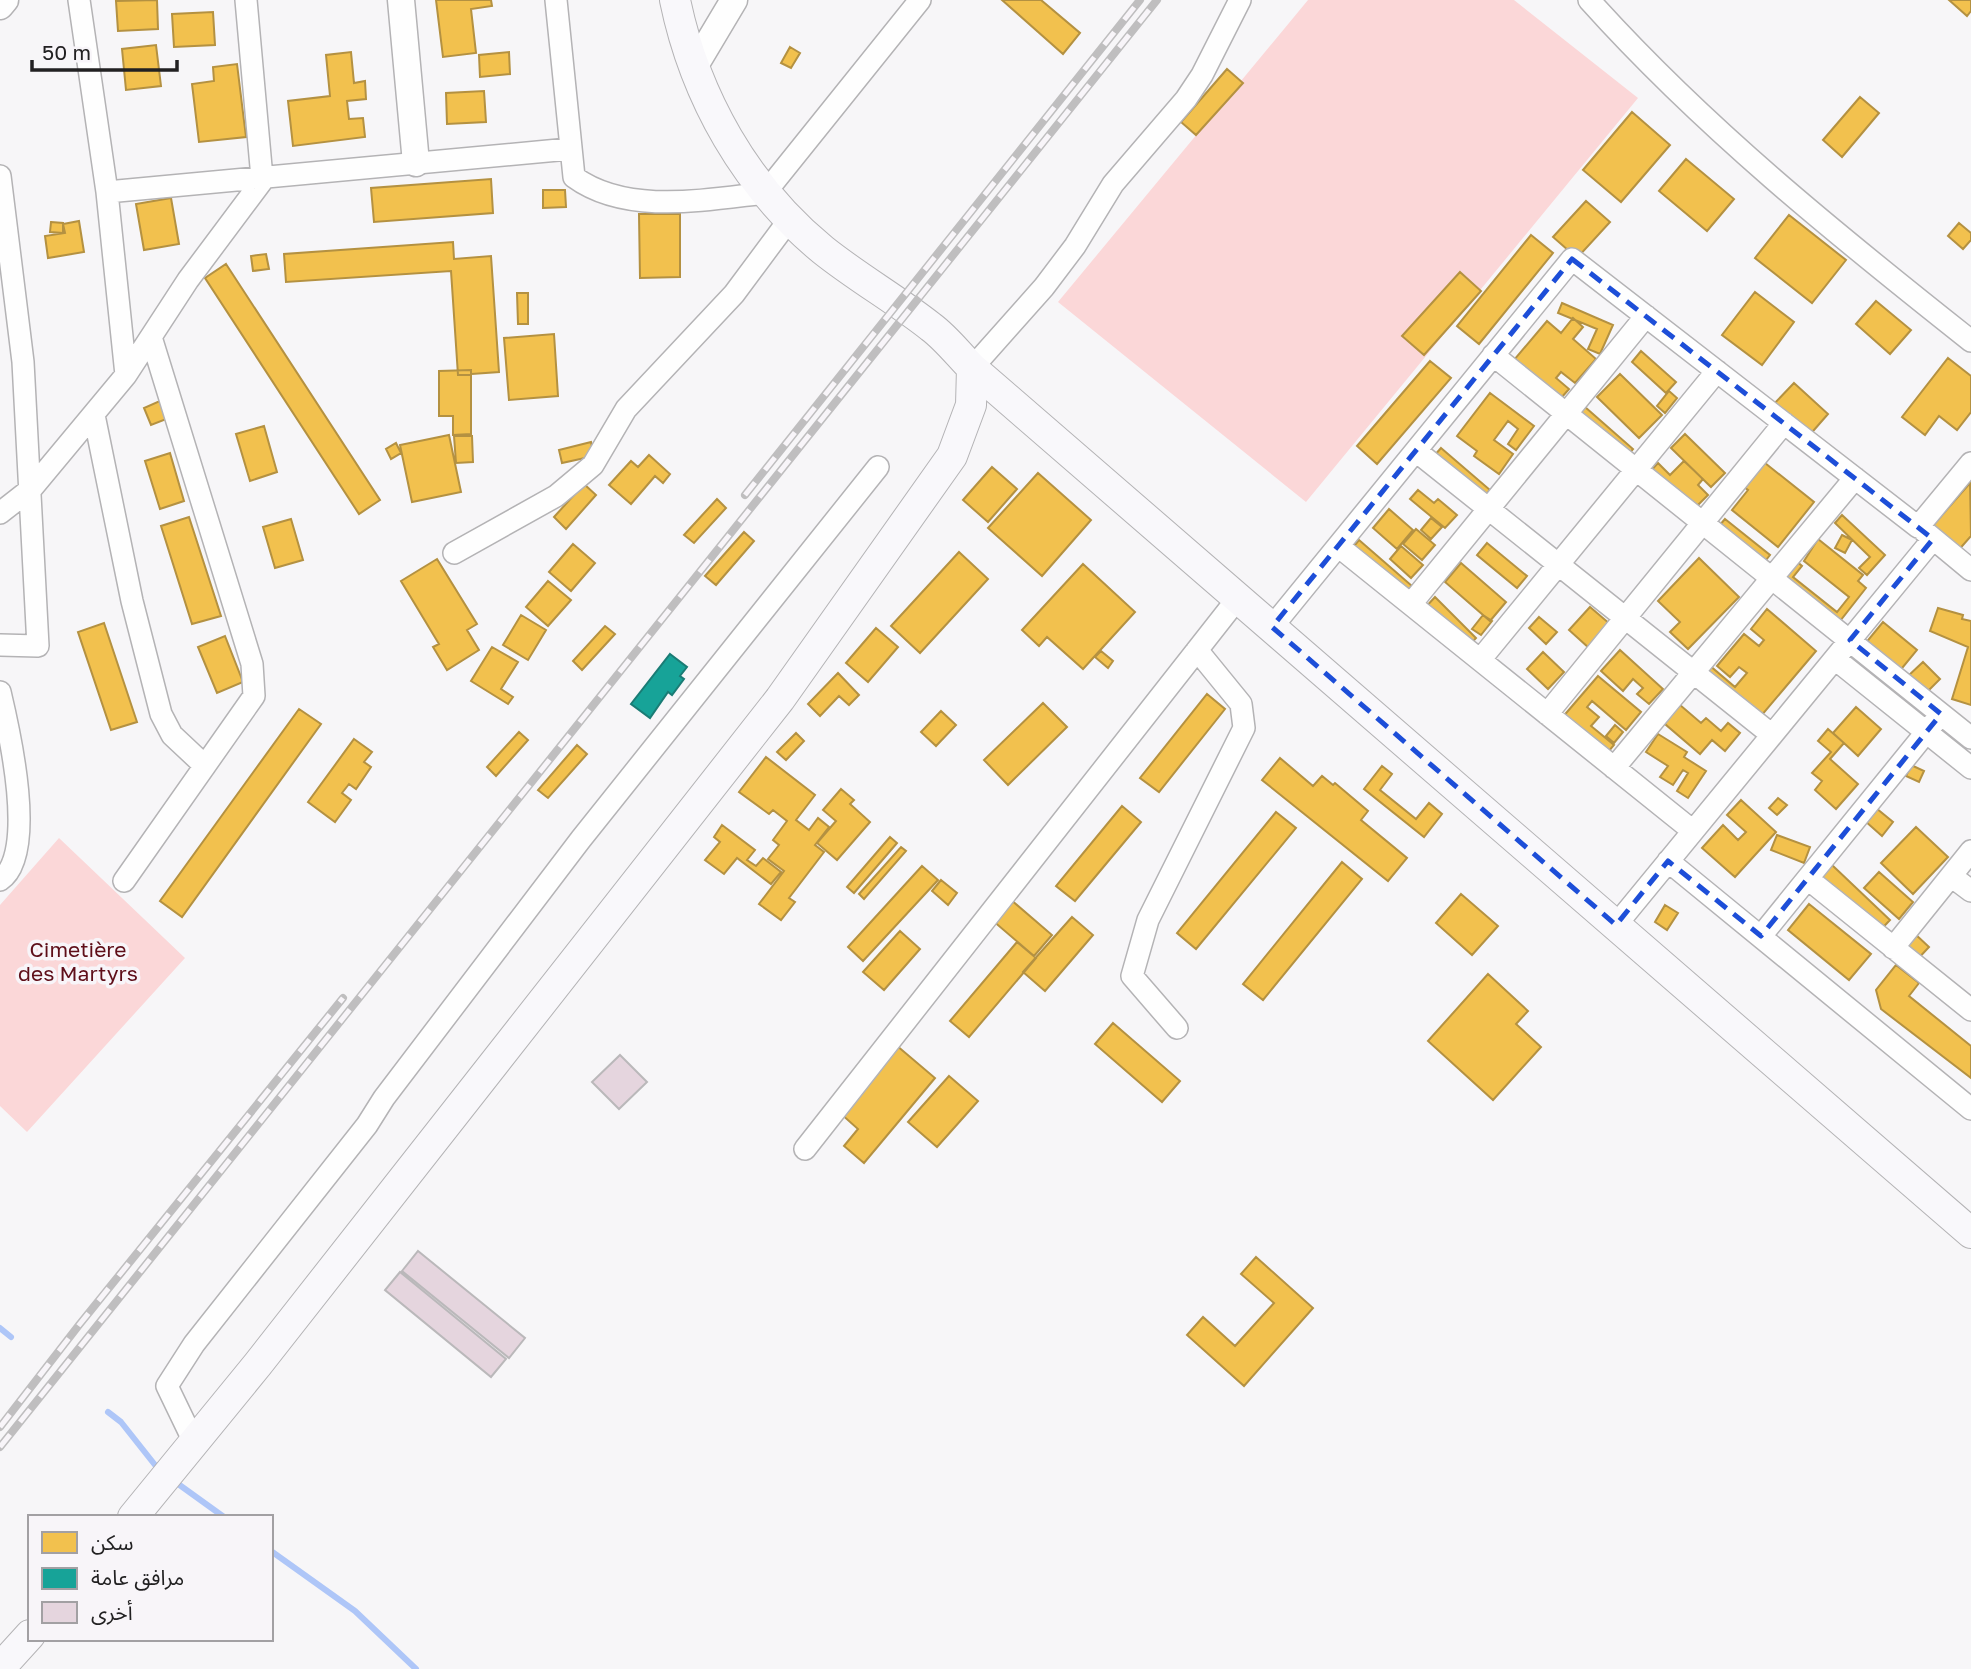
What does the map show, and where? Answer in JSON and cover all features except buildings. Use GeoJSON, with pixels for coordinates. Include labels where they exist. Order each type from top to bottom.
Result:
{"type":"FeatureCollection","features":[{"type":"Feature","properties":{"kind":"main road"},"geometry":{"type":"LineString","coordinates":[[675,0],[685,50],[734,151],[789,220],[825,251],[934,328],[972,368],[1971,1233]]}},
{"type":"Feature","properties":{"kind":"main road"},"geometry":{"type":"LineString","coordinates":[[135,1515],[780,699],[952,456],[971,405],[972,368]]}},
{"type":"Feature","properties":{"kind":"main road"},"geometry":{"type":"LineString","coordinates":[[0,1668],[28,1636]]}},
{"type":"Feature","properties":{"kind":"street"},"geometry":{"type":"LineString","coordinates":[[0,6],[5,0]]}},
{"type":"Feature","properties":{"kind":"street"},"geometry":{"type":"LineString","coordinates":[[79,0],[107,192],[126,375]]}},
{"type":"Feature","properties":{"kind":"street"},"geometry":{"type":"LineString","coordinates":[[0,513],[32,488],[126,375],[188,280],[264,177],[246,0]]}},
{"type":"Feature","properties":{"kind":"street"},"geometry":{"type":"LineString","coordinates":[[401,0],[416,163]]}},
{"type":"Feature","properties":{"kind":"street"},"geometry":{"type":"LineString","coordinates":[[556,0],[569,149],[574,177],[594,192],[639,201],[713,199],[765,193],[920,0]]}},
{"type":"Feature","properties":{"kind":"street"},"geometry":{"type":"LineString","coordinates":[[694,67],[734,0]]}},
{"type":"Feature","properties":{"kind":"street"},"geometry":{"type":"LineString","coordinates":[[972,368],[1044,287],[1075,246],[1113,184],[1186,99],[1202,75],[1240,0]]}},
{"type":"Feature","properties":{"kind":"street"},"geometry":{"type":"LineString","coordinates":[[1589,0],[1640,57],[1830,229],[1971,341]]}},
{"type":"Feature","properties":{"kind":"street"},"geometry":{"type":"LineString","coordinates":[[107,192],[569,149]]}},
{"type":"Feature","properties":{"kind":"street"},"geometry":{"type":"LineString","coordinates":[[0,176],[23,362],[32,488],[38,646],[0,645]]}},
{"type":"Feature","properties":{"kind":"street"},"geometry":{"type":"LineString","coordinates":[[454,553],[556,496],[593,465],[626,409],[734,294],[789,220]]}},
{"type":"Feature","properties":{"kind":"street"},"geometry":{"type":"LineString","coordinates":[[1272,627],[1573,259],[1971,569]]}},
{"type":"Feature","properties":{"kind":"street"},"geometry":{"type":"LineString","coordinates":[[1411,604],[1646,316]]}},
{"type":"Feature","properties":{"kind":"street"},"geometry":{"type":"LineString","coordinates":[[124,881],[254,696],[253,674],[151,337]]}},
{"type":"Feature","properties":{"kind":"street"},"geometry":{"type":"LineString","coordinates":[[1493,355],[1971,738]]}},
{"type":"Feature","properties":{"kind":"street"},"geometry":{"type":"LineString","coordinates":[[1480,660],[1717,371]]}},
{"type":"Feature","properties":{"kind":"street"},"geometry":{"type":"LineString","coordinates":[[94,415],[132,601],[161,714],[172,735],[205,766]]}},
{"type":"Feature","properties":{"kind":"street"},"geometry":{"type":"LineString","coordinates":[[1547,714],[1784,423]]}},
{"type":"Feature","properties":{"kind":"street"},"geometry":{"type":"LineString","coordinates":[[1416,451],[1772,735]]}},
{"type":"Feature","properties":{"kind":"street"},"geometry":{"type":"LineString","coordinates":[[1616,925],[1850,640],[1926,533],[1971,463]]}},
{"type":"Feature","properties":{"kind":"street"},"geometry":{"type":"LineString","coordinates":[[194,1442],[167,1387],[194,1344],[367,1125],[384,1098],[582,839],[878,467]]}},
{"type":"Feature","properties":{"kind":"street"},"geometry":{"type":"LineString","coordinates":[[1614,768],[1856,478]]}},
{"type":"Feature","properties":{"kind":"street"},"geometry":{"type":"LineString","coordinates":[[1338,546],[1693,831]]}},
{"type":"Feature","properties":{"kind":"street"},"geometry":{"type":"LineString","coordinates":[[805,1149],[1238,598]]}},
{"type":"Feature","properties":{"kind":"street"},"geometry":{"type":"LineString","coordinates":[[1177,1028],[1132,976],[1148,920],[1244,728],[1241,704],[1197,650]]}},
{"type":"Feature","properties":{"kind":"street"},"geometry":{"type":"LineString","coordinates":[[1835,659],[1971,768]]}},
{"type":"Feature","properties":{"kind":"street"},"geometry":{"type":"LineString","coordinates":[[0,692],[13,749],[18,817],[16,854],[10,872],[0,880]]}},
{"type":"Feature","properties":{"kind":"street"},"geometry":{"type":"LineString","coordinates":[[1761,936],[1941,714]]}},
{"type":"Feature","properties":{"kind":"street"},"geometry":{"type":"LineString","coordinates":[[1893,948],[1971,851]]}},
{"type":"Feature","properties":{"kind":"street"},"geometry":{"type":"LineString","coordinates":[[1668,861],[1971,1108]]}},
{"type":"Feature","properties":{"kind":"street"},"geometry":{"type":"LineString","coordinates":[[1951,876],[1971,891]]}},
{"type":"Feature","properties":{"kind":"street"},"geometry":{"type":"LineString","coordinates":[[1808,880],[1971,1010]]}},
{"type":"Feature","properties":{"kind":"highlighted area"},"geometry":{"type":"Polygon","coordinates":[[[1572,259],[1933,539],[1850,640],[1941,714],[1761,936],[1668,861],[1616,925],[1272,627],[1572,259]]]}},
{"type":"Feature","properties":{"kind":"green space"},"geometry":{"type":"Polygon","coordinates":[[[1308,0],[1514,0],[1638,98],[1306,502],[1058,302],[1308,0]]]}},
{"type":"Feature","properties":{"kind":"green space","name":"Cimetière des Martyrs"},"geometry":{"type":"Polygon","coordinates":[[[59,838],[185,958],[27,1132],[0,1106],[0,905],[59,838]]]}},
{"type":"Feature","properties":{"kind":"waterway"},"geometry":{"type":"LineString","coordinates":[[0,1328],[11,1337]]}},
{"type":"Feature","properties":{"kind":"waterway"},"geometry":{"type":"LineString","coordinates":[[108,1412],[121,1422],[159,1470]]}},
{"type":"Feature","properties":{"kind":"waterway"},"geometry":{"type":"LineString","coordinates":[[174,1481],[221,1515]]}},
{"type":"Feature","properties":{"kind":"waterway"},"geometry":{"type":"LineString","coordinates":[[273,1552],[355,1611],[416,1669]]}},
{"type":"Feature","properties":{"kind":"railway"},"geometry":{"type":"LineString","coordinates":[[745,495],[1140,0]]}},
{"type":"Feature","properties":{"kind":"railway"},"geometry":{"type":"LineString","coordinates":[[0,1447],[1157,0]]}},
{"type":"Feature","properties":{"kind":"railway"},"geometry":{"type":"LineString","coordinates":[[0,1427],[343,998]]}}]}
